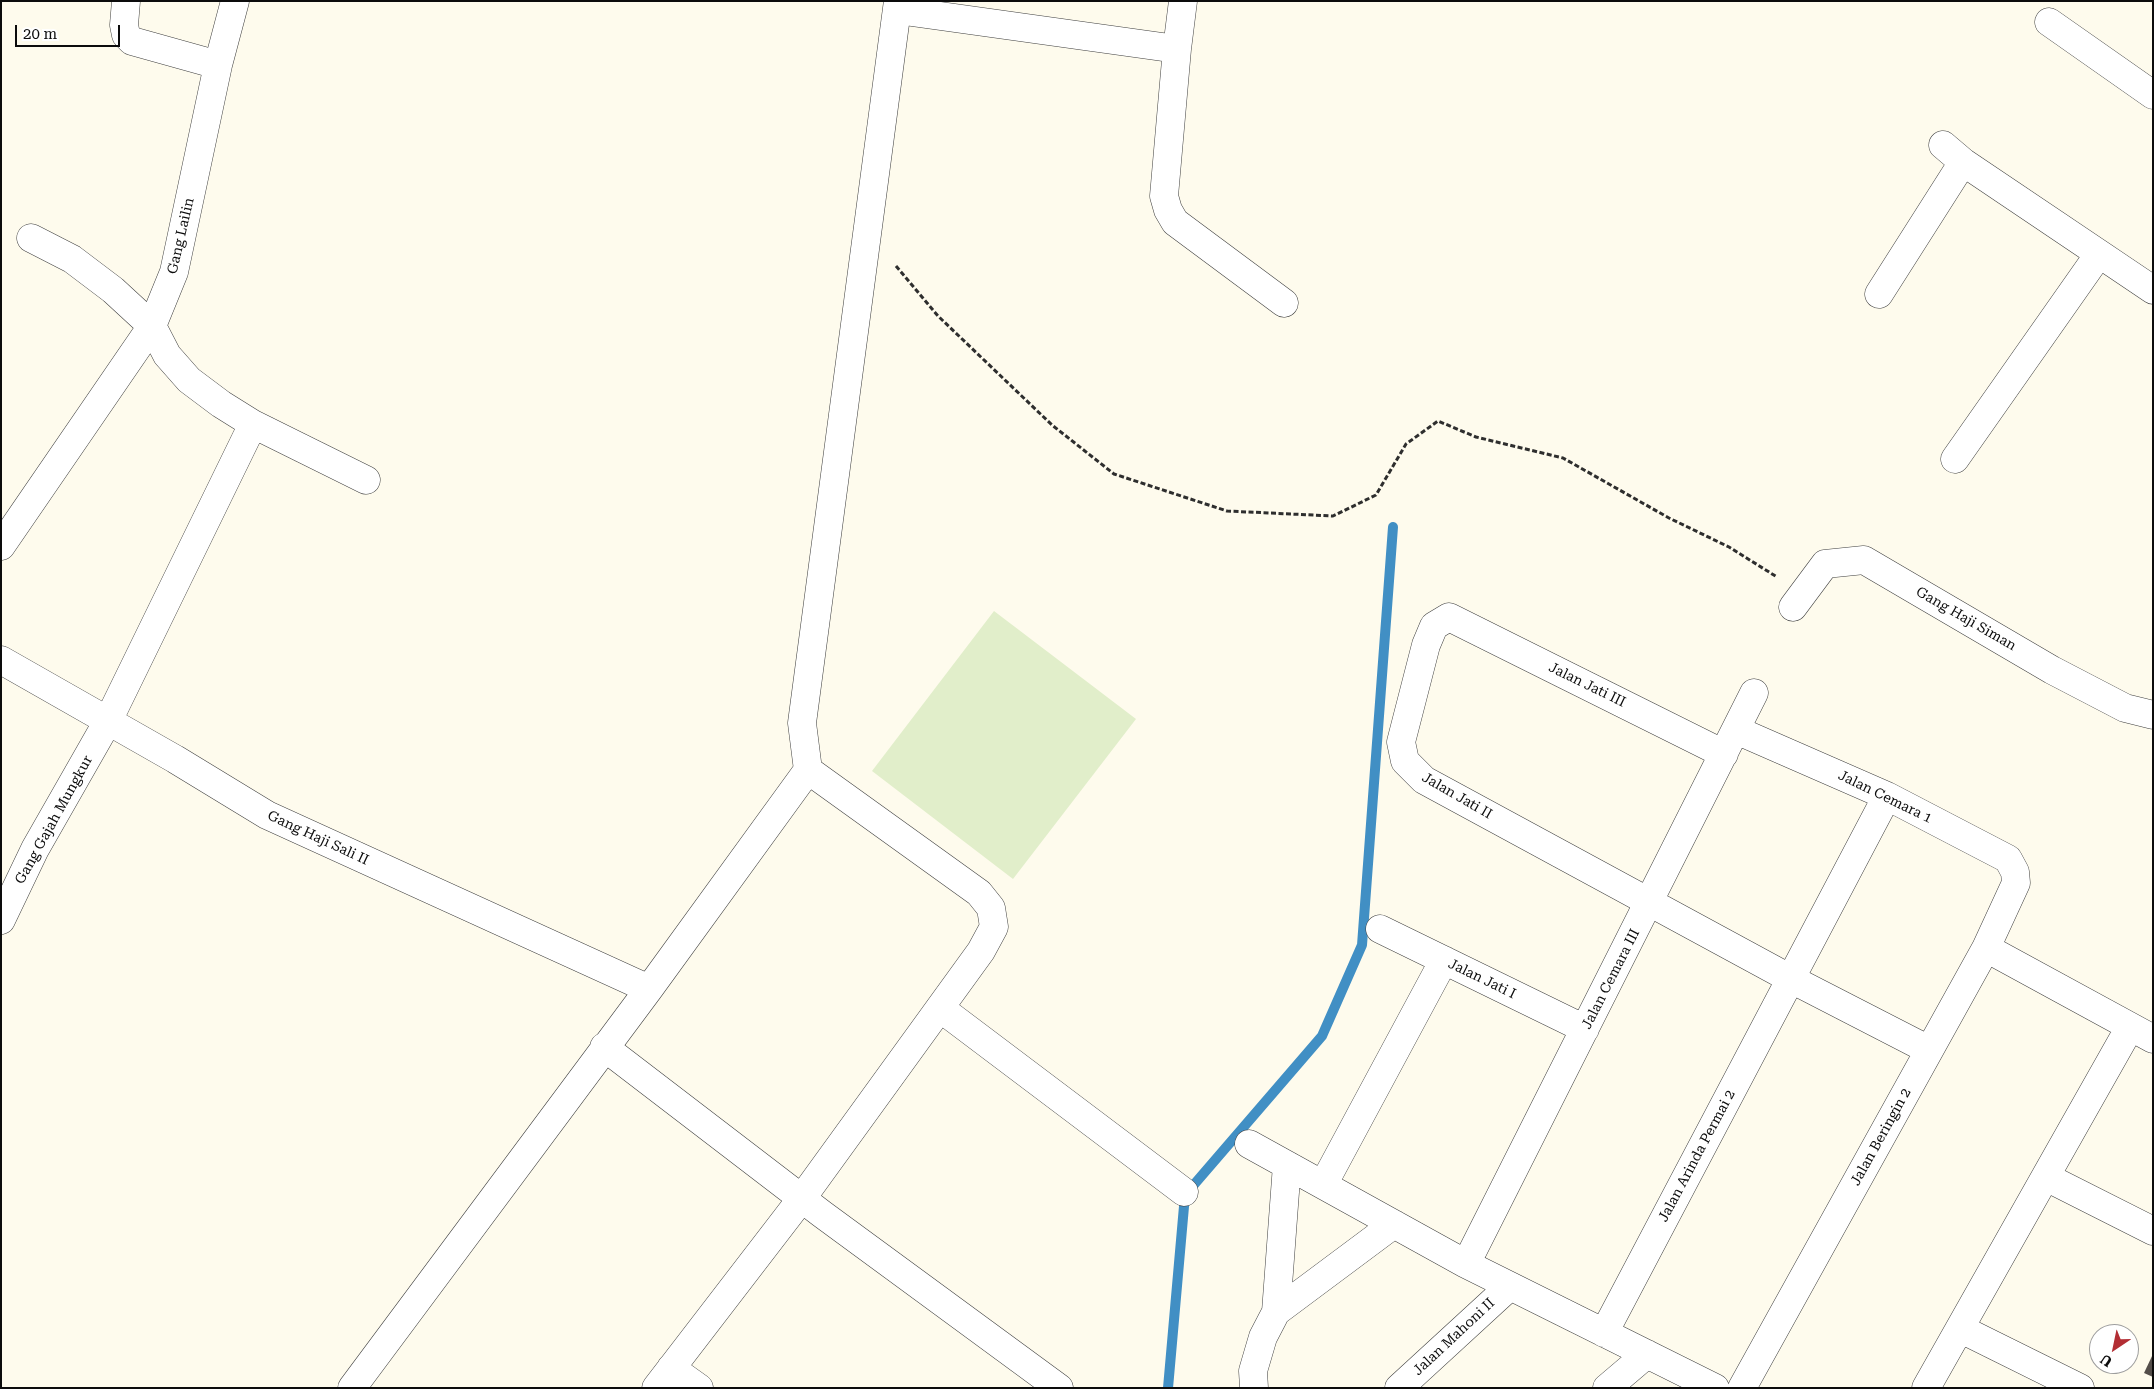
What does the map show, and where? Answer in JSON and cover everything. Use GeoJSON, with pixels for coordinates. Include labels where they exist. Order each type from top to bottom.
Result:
{"type":"FeatureCollection","features":[{"type":"Feature","properties":{"kind":"street"},"geometry":{"type":"LineString","coordinates":[[126,1],[125,30],[126,35],[132,41],[218,64]]}},
{"type":"Feature","properties":{"kind":"street","name":"Gang Lailin"},"geometry":{"type":"LineString","coordinates":[[1,546],[152,326],[174,272],[218,64],[235,1]]}},
{"type":"Feature","properties":{"kind":"street"},"geometry":{"type":"LineString","coordinates":[[1183,1],[1164,196],[1168,210],[1175,222],[1284,303]]}},
{"type":"Feature","properties":{"kind":"street"},"geometry":{"type":"LineString","coordinates":[[352,1388],[649,989],[808,770],[802,723],[898,6],[1177,49]]}},
{"type":"Feature","properties":{"kind":"street"},"geometry":{"type":"LineString","coordinates":[[2049,22],[2153,95]]}},
{"type":"Feature","properties":{"kind":"street"},"geometry":{"type":"LineString","coordinates":[[1943,145],[1963,162],[2153,290]]}},
{"type":"Feature","properties":{"kind":"street"},"geometry":{"type":"LineString","coordinates":[[1879,294],[1963,162]]}},
{"type":"Feature","properties":{"kind":"street"},"geometry":{"type":"LineString","coordinates":[[31,238],[72,259],[113,290],[152,326],[166,355],[189,380],[252,424],[366,480]]}},
{"type":"Feature","properties":{"kind":"street"},"geometry":{"type":"LineString","coordinates":[[1955,459],[2099,254]]}},
{"type":"Feature","properties":{"kind":"street","name":"Gang Gajah Mungkur"},"geometry":{"type":"LineString","coordinates":[[1,920],[35,849],[108,722],[252,424]]}},
{"type":"Feature","properties":{"kind":"street","name":"Gang Haji Siman"},"geometry":{"type":"LineString","coordinates":[[1798,600],[1825,564],[1864,560],[2060,674],[2124,708],[2153,715]]}},
{"type":"Feature","properties":{"kind":"street","name":"Jalan Jati III"},"geometry":{"type":"LineString","coordinates":[[1449,617],[1730,742]]}},
{"type":"Feature","properties":{"kind":"street","name":"Jalan Jati II"},"geometry":{"type":"LineString","coordinates":[[1449,617],[1434,626],[1426,645],[1401,742],[1405,761],[1424,780],[1649,903]]}},
{"type":"Feature","properties":{"kind":"street","name":"Gang Haji Sali II"},"geometry":{"type":"LineString","coordinates":[[1,660],[175,759],[267,815],[649,989]]}},
{"type":"Feature","properties":{"kind":"street","name":"Jalan Cemara III"},"geometry":{"type":"LineString","coordinates":[[1466,1264],[1754,693]]}},
{"type":"Feature","properties":{"kind":"street","name":"Jalan Cemara 1"},"geometry":{"type":"LineString","coordinates":[[1730,742],[1887,796],[2008,859],[2015,872],[2016,883]]}},
{"type":"Feature","properties":{"kind":"street"},"geometry":{"type":"LineString","coordinates":[[699,1388],[664,1378],[802,1198],[981,951],[994,927],[991,908],[979,893],[808,770]]}},
{"type":"Feature","properties":{"kind":"street","name":"Jalan Arinda Permai 2"},"geometry":{"type":"LineString","coordinates":[[1604,1333],[1887,796]]}},
{"type":"Feature","properties":{"kind":"street","name":"Jalan Beringin 2"},"geometry":{"type":"LineString","coordinates":[[1742,1388],[1986,948],[2016,883]]}},
{"type":"Feature","properties":{"kind":"street"},"geometry":{"type":"LineString","coordinates":[[1649,903],[1929,1050]]}},
{"type":"Feature","properties":{"kind":"street","name":"Jalan Jati I"},"geometry":{"type":"LineString","coordinates":[[1380,928],[1585,1029]]}},
{"type":"Feature","properties":{"kind":"street"},"geometry":{"type":"LineString","coordinates":[[1926,1388],[2046,1176],[2141,1033],[1986,948]]}},
{"type":"Feature","properties":{"kind":"street"},"geometry":{"type":"LineString","coordinates":[[1323,1185],[1444,960]]}},
{"type":"Feature","properties":{"kind":"street"},"geometry":{"type":"LineString","coordinates":[[940,1008],[1184,1192]]}},
{"type":"Feature","properties":{"kind":"street"},"geometry":{"type":"LineString","coordinates":[[604,1047],[822,1214],[1059,1388]]}},
{"type":"Feature","properties":{"kind":"street"},"geometry":{"type":"LineString","coordinates":[[1249,1144],[1466,1264],[1715,1388]]}},
{"type":"Feature","properties":{"kind":"street"},"geometry":{"type":"LineString","coordinates":[[1254,1388],[1253,1371],[1263,1337],[1276,1312],[1287,1165]]}},
{"type":"Feature","properties":{"kind":"street"},"geometry":{"type":"LineString","coordinates":[[2046,1176],[2153,1231]]}},
{"type":"Feature","properties":{"kind":"street"},"geometry":{"type":"LineString","coordinates":[[1276,1312],[1394,1224]]}},
{"type":"Feature","properties":{"kind":"street","name":"Jalan Mahoni II"},"geometry":{"type":"LineString","coordinates":[[1399,1388],[1510,1286]]}},
{"type":"Feature","properties":{"kind":"street"},"geometry":{"type":"LineString","coordinates":[[1961,1328],[2080,1388]]}},
{"type":"Feature","properties":{"kind":"street"},"geometry":{"type":"LineString","coordinates":[[1607,1388],[1647,1354]]}},
{"type":"Feature","properties":{"kind":"path"},"geometry":{"type":"LineString","coordinates":[[868,232],[938,316],[1052,424],[1114,474],[1227,511],[1333,516],[1376,495],[1406,444],[1438,421],[1476,437],[1563,458],[1668,518],[1729,547],[1798,600]]}},
{"type":"Feature","properties":{"kind":"green space"},"geometry":{"type":"Polygon","coordinates":[[[994,611],[1136,719],[1013,879],[872,771],[994,611]]]}},
{"type":"Feature","properties":{"kind":"building"},"geometry":{"type":"Polygon","coordinates":[[[2153,1354],[2153,1377],[2144,1373],[2153,1354]]]}},
{"type":"Feature","properties":{"kind":"waterway"},"geometry":{"type":"LineString","coordinates":[[1168,1388],[1185,1195],[1322,1036],[1362,945],[1393,527]]}}]}
